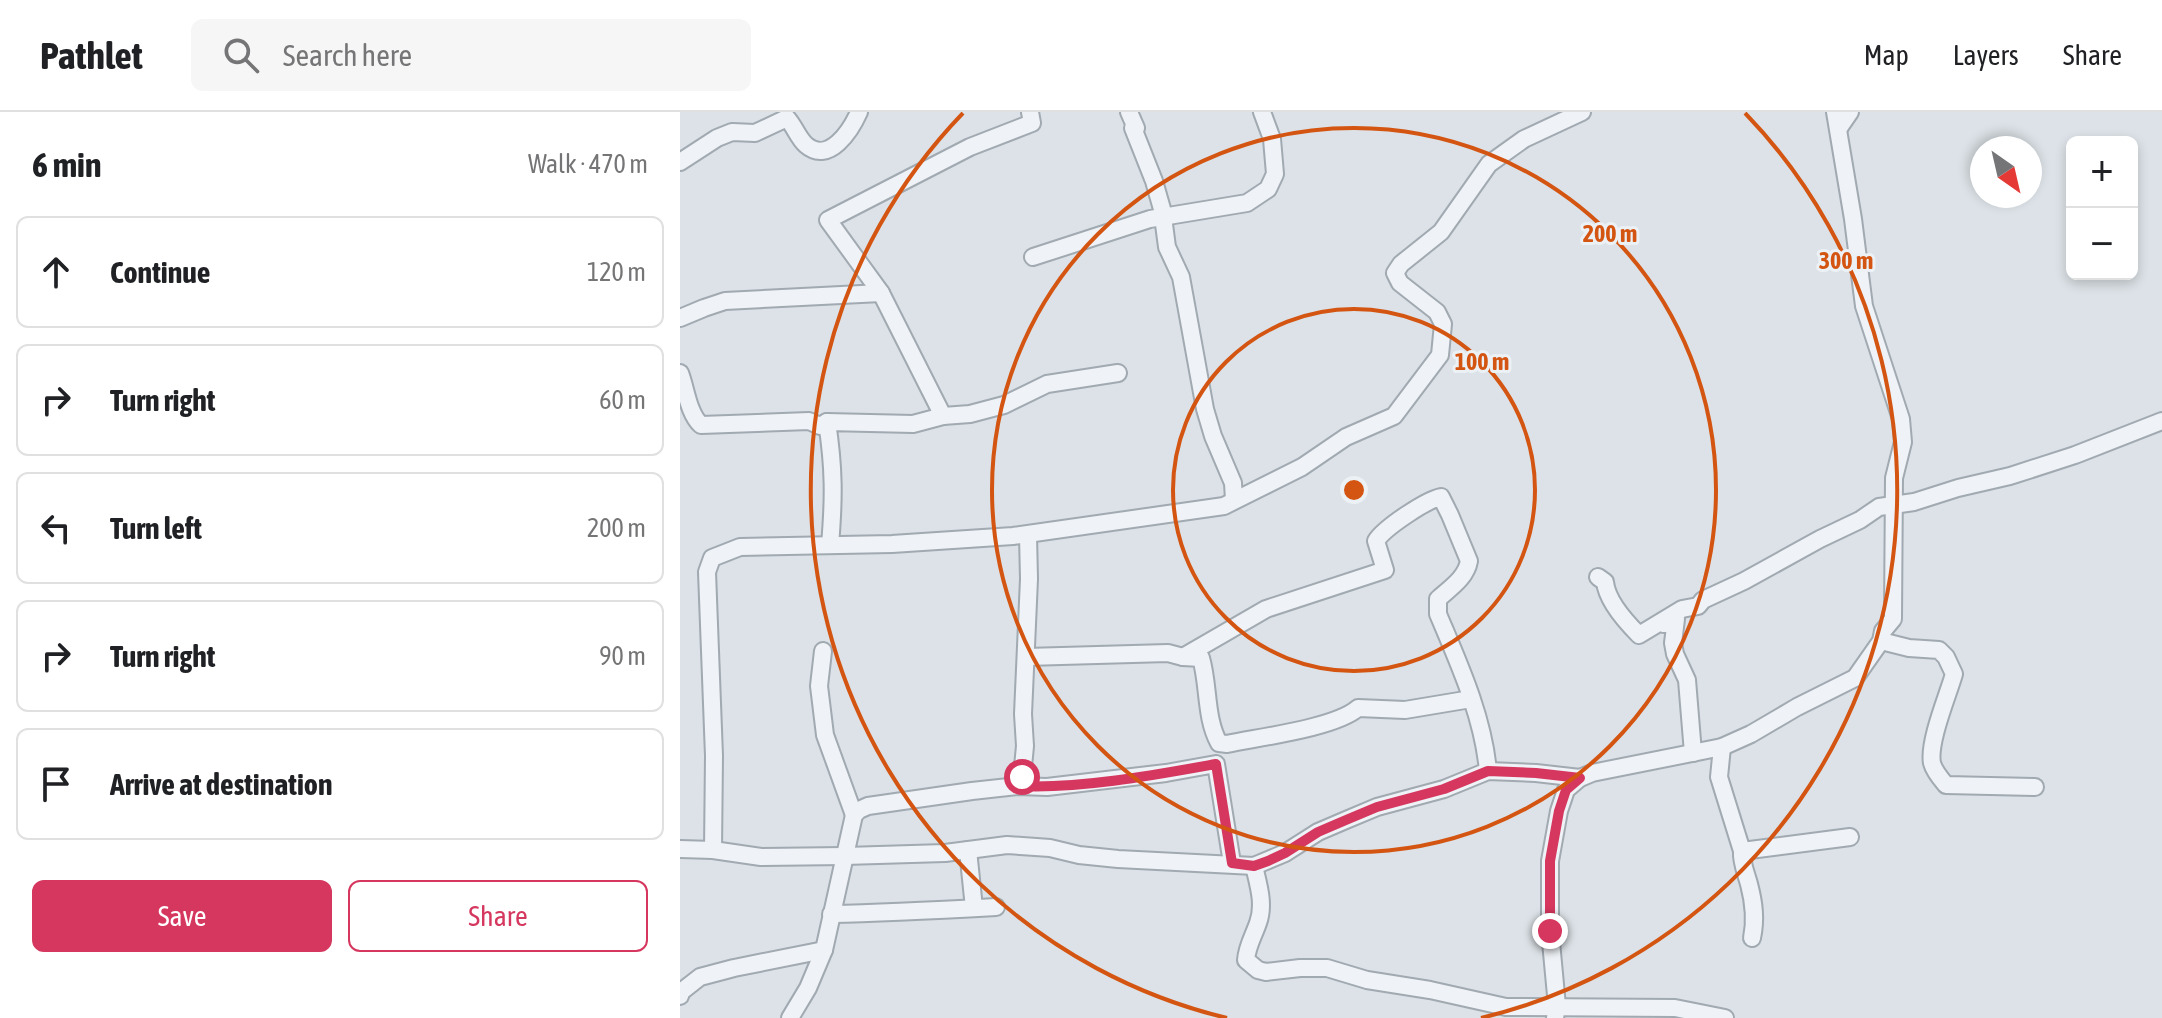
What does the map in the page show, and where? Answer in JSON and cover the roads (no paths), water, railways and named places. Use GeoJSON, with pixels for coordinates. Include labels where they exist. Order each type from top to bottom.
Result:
{"type":"FeatureCollection","features":[{"type":"Feature","properties":{"kind":"street"},"geometry":{"type":"LineString","coordinates":[[680,162],[717,138],[732,132],[755,133],[787,118],[802,142],[821,152],[842,139],[859,112]]}},
{"type":"Feature","properties":{"kind":"street"},"geometry":{"type":"LineString","coordinates":[[943,416],[881,293],[828,220],[970,147],[1032,123],[1030,112]]}},
{"type":"Feature","properties":{"kind":"street"},"geometry":{"type":"LineString","coordinates":[[1129,112],[1162,209],[1167,247],[1181,277],[1209,423],[1233,483],[1234,500]]}},
{"type":"Feature","properties":{"kind":"street"},"geometry":{"type":"LineString","coordinates":[[1033,257],[1150,219],[1247,203],[1268,189],[1275,174],[1272,139],[1262,112]]}},
{"type":"Feature","properties":{"kind":"street"},"geometry":{"type":"LineString","coordinates":[[713,850],[714,756],[707,572],[717,555],[740,547],[892,544],[1028,535],[1224,506],[1250,494],[1302,467],[1346,437],[1394,416],[1440,355],[1443,324],[1437,312],[1400,283],[1395,273],[1401,264],[1441,232],[1489,164],[1524,139],[1582,112]]}},
{"type":"Feature","properties":{"kind":"street"},"geometry":{"type":"LineString","coordinates":[[1556,1012],[1550,931],[1550,861],[1566,790],[1592,773],[1722,747],[1751,734],[1855,678],[1893,619],[1894,478],[1903,442],[1901,419],[1864,306],[1837,120],[1850,112]]}},
{"type":"Feature","properties":{"kind":"street"},"geometry":{"type":"LineString","coordinates":[[680,318],[725,301],[881,293]]}},
{"type":"Feature","properties":{"kind":"street"},"geometry":{"type":"LineString","coordinates":[[680,373],[693,415],[701,425],[809,421],[820,426],[827,422],[913,424],[943,416],[970,414],[1004,405],[1047,384],[1118,373]]}},
{"type":"Feature","properties":{"kind":"street"},"geometry":{"type":"LineString","coordinates":[[1639,635],[1682,609],[1698,606],[1703,600],[1860,520],[1879,507],[1914,502],[2010,476],[2162,421]]}},
{"type":"Feature","properties":{"kind":"street"},"geometry":{"type":"LineString","coordinates":[[827,422],[834,471],[830,545]]}},
{"type":"Feature","properties":{"kind":"street"},"geometry":{"type":"LineString","coordinates":[[1233,483],[1250,494]]}},
{"type":"Feature","properties":{"kind":"street"},"geometry":{"type":"LineString","coordinates":[[1183,657],[1266,609],[1385,570],[1376,541],[1382,532],[1430,500],[1441,497],[1469,561],[1461,578],[1438,599],[1438,614],[1486,744],[1488,771]]}},
{"type":"Feature","properties":{"kind":"street"},"geometry":{"type":"LineString","coordinates":[[1018,786],[1025,746],[1023,714],[1028,535]]}},
{"type":"Feature","properties":{"kind":"street"},"geometry":{"type":"LineString","coordinates":[[1598,577],[1605,582],[1606,591],[1639,635]]}},
{"type":"Feature","properties":{"kind":"street"},"geometry":{"type":"LineString","coordinates":[[1639,635],[1676,619],[1673,643],[1687,680],[1693,753]]}},
{"type":"Feature","properties":{"kind":"street"},"geometry":{"type":"LineString","coordinates":[[1881,641],[1909,648],[1939,650],[1954,674],[1933,743],[1932,762],[1946,785],[2035,787]]}},
{"type":"Feature","properties":{"kind":"street"},"geometry":{"type":"LineString","coordinates":[[790,1018],[808,988],[824,950],[853,809],[825,735],[819,686],[823,651]]}},
{"type":"Feature","properties":{"kind":"street"},"geometry":{"type":"LineString","coordinates":[[1026,657],[1168,653],[1201,658],[1212,720],[1219,743],[1227,744],[1324,724],[1349,715],[1358,708],[1405,710],[1471,699]]}},
{"type":"Feature","properties":{"kind":"street"},"geometry":{"type":"LineString","coordinates":[[1722,747],[1719,777],[1742,851],[1750,890],[1756,920],[1752,938]]}},
{"type":"Feature","properties":{"kind":"street"},"geometry":{"type":"LineString","coordinates":[[853,809],[932,795],[1018,786],[1047,787],[1216,764],[1232,863]]}},
{"type":"Feature","properties":{"kind":"street"},"geometry":{"type":"LineString","coordinates":[[680,849],[761,857],[894,856],[1024,845],[1118,859],[1254,866],[1285,853],[1318,832],[1377,807],[1444,789],[1488,771],[1580,778]]}},
{"type":"Feature","properties":{"kind":"street"},"geometry":{"type":"LineString","coordinates":[[1742,851],[1850,837]]}},
{"type":"Feature","properties":{"kind":"street"},"geometry":{"type":"LineString","coordinates":[[968,850],[974,908]]}},
{"type":"Feature","properties":{"kind":"street"},"geometry":{"type":"LineString","coordinates":[[1254,866],[1261,913],[1246,960],[1258,970],[1327,968],[1367,980],[1506,1007],[1556,1012],[1675,1008],[1725,1018]]}},
{"type":"Feature","properties":{"kind":"street"},"geometry":{"type":"LineString","coordinates":[[831,914],[996,907]]}},
{"type":"Feature","properties":{"kind":"street"},"geometry":{"type":"LineString","coordinates":[[680,996],[700,977],[824,950]]}}]}
